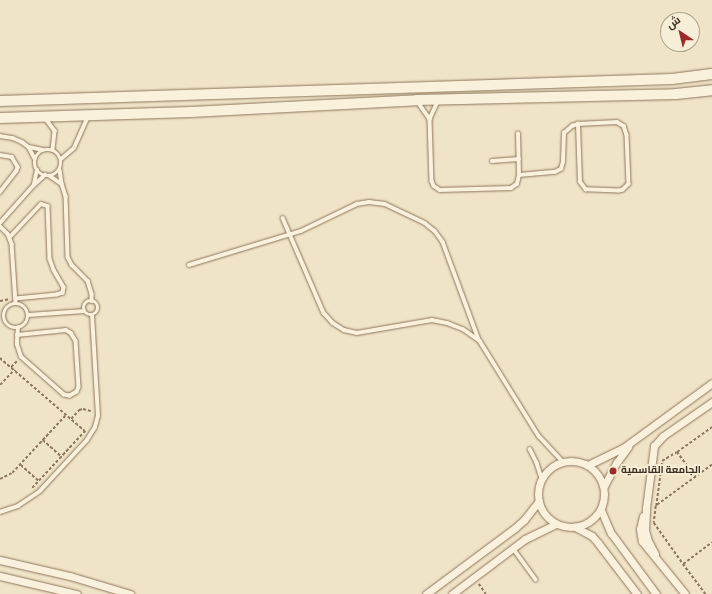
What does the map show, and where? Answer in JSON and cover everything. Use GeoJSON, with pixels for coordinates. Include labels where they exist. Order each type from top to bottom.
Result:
{"type":"FeatureCollection","features":[{"type":"Feature","properties":{"kind":"main road"},"geometry":{"type":"LineString","coordinates":[[0,101],[656,80],[712,74]]}},
{"type":"Feature","properties":{"kind":"main road"},"geometry":{"type":"LineString","coordinates":[[0,118],[191,112],[417,100],[676,94],[712,90]]}},
{"type":"Feature","properties":{"kind":"street"},"geometry":{"type":"LineString","coordinates":[[588,465],[612,454],[633,441],[712,383]]}},
{"type":"Feature","properties":{"kind":"street"},"geometry":{"type":"LineString","coordinates":[[685,594],[654,554],[645,545],[640,532],[646,508],[652,465],[660,446],[675,429],[712,402]]}},
{"type":"Feature","properties":{"kind":"street"},"geometry":{"type":"LineString","coordinates":[[604,486],[617,462],[633,441]]}},
{"type":"Feature","properties":{"kind":"street"},"geometry":{"type":"LineString","coordinates":[[556,524],[545,514],[539,501],[538,489],[542,478],[551,468],[563,462],[576,461],[588,465],[601,478],[604,486],[604,498],[601,510],[592,520],[575,527]]}},
{"type":"Feature","properties":{"kind":"street"},"geometry":{"type":"LineString","coordinates":[[426,594],[515,528],[524,520],[539,501]]}},
{"type":"Feature","properties":{"kind":"street"},"geometry":{"type":"LineString","coordinates":[[601,510],[611,533],[656,594]]}},
{"type":"Feature","properties":{"kind":"street"},"geometry":{"type":"LineString","coordinates":[[452,594],[535,533],[556,524],[575,527],[592,536],[637,594]]}},
{"type":"Feature","properties":{"kind":"street"},"geometry":{"type":"LineString","coordinates":[[0,560],[70,576],[130,594]]}},
{"type":"Feature","properties":{"kind":"street"},"geometry":{"type":"LineString","coordinates":[[0,576],[77,594]]}},
{"type":"Feature","properties":{"kind":"lane"},"geometry":{"type":"LineString","coordinates":[[417,100],[430,119]]}},
{"type":"Feature","properties":{"kind":"lane"},"geometry":{"type":"LineString","coordinates":[[439,100],[430,119],[432,180],[437,188],[443,190],[511,188],[517,184],[519,175],[518,134]]}},
{"type":"Feature","properties":{"kind":"lane"},"geometry":{"type":"LineString","coordinates":[[91,114],[82,128],[74,148],[62,159],[60,170],[66,196],[68,257],[72,265],[88,281],[92,294],[92,301],[98,308],[96,313],[92,316]]}},
{"type":"Feature","properties":{"kind":"lane"},"geometry":{"type":"LineString","coordinates":[[40,116],[47,120],[54,131],[53,150]]}},
{"type":"Feature","properties":{"kind":"lane"},"geometry":{"type":"LineString","coordinates":[[519,175],[555,172],[561,169],[563,162],[564,133],[572,126],[578,124],[617,122],[624,126],[627,135],[630,180],[626,188],[619,190],[589,191],[583,188],[580,182],[578,124]]}},
{"type":"Feature","properties":{"kind":"lane"},"geometry":{"type":"LineString","coordinates":[[0,136],[12,138],[28,147],[53,150],[58,152],[62,159]]}},
{"type":"Feature","properties":{"kind":"lane"},"geometry":{"type":"LineString","coordinates":[[28,147],[35,159],[37,170],[34,184]]}},
{"type":"Feature","properties":{"kind":"lane"},"geometry":{"type":"LineString","coordinates":[[35,159],[43,150]]}},
{"type":"Feature","properties":{"kind":"lane"},"geometry":{"type":"LineString","coordinates":[[0,155],[12,157],[18,167],[18,171],[0,193]]}},
{"type":"Feature","properties":{"kind":"lane"},"geometry":{"type":"LineString","coordinates":[[492,161],[519,159]]}},
{"type":"Feature","properties":{"kind":"lane"},"geometry":{"type":"LineString","coordinates":[[37,170],[62,184]]}},
{"type":"Feature","properties":{"kind":"lane"},"geometry":{"type":"LineString","coordinates":[[50,176],[60,170]]}},
{"type":"Feature","properties":{"kind":"lane"},"geometry":{"type":"LineString","coordinates":[[0,223],[34,184],[45,175]]}},
{"type":"Feature","properties":{"kind":"lane"},"geometry":{"type":"LineString","coordinates":[[189,265],[291,234],[313,226],[346,208],[369,202],[385,204],[425,223],[435,231],[443,242],[480,341],[539,436],[563,462]]}},
{"type":"Feature","properties":{"kind":"lane"},"geometry":{"type":"LineString","coordinates":[[10,237],[41,204],[48,206],[50,259],[54,270],[64,287],[63,292],[57,295],[16,298]]}},
{"type":"Feature","properties":{"kind":"lane"},"geometry":{"type":"LineString","coordinates":[[283,218],[324,313],[338,327],[350,332],[364,332],[432,320],[454,326],[480,341]]}},
{"type":"Feature","properties":{"kind":"lane"},"geometry":{"type":"LineString","coordinates":[[0,226],[10,237],[12,244],[16,303]]}},
{"type":"Feature","properties":{"kind":"lane"},"geometry":{"type":"LineString","coordinates":[[84,310],[86,304],[92,301]]}},
{"type":"Feature","properties":{"kind":"lane"},"geometry":{"type":"LineString","coordinates":[[16,303],[26,308],[29,315],[27,322],[20,328],[18,335],[17,345],[21,357],[62,394],[70,396],[77,392],[79,387],[76,341],[74,336],[66,330],[18,335]]}},
{"type":"Feature","properties":{"kind":"lane"},"geometry":{"type":"LineString","coordinates":[[16,303],[6,308],[4,315],[8,325],[20,328],[29,334]]}},
{"type":"Feature","properties":{"kind":"lane"},"geometry":{"type":"LineString","coordinates":[[29,315],[84,310]]}},
{"type":"Feature","properties":{"kind":"lane"},"geometry":{"type":"LineString","coordinates":[[84,310],[86,314],[92,316]]}},
{"type":"Feature","properties":{"kind":"lane"},"geometry":{"type":"LineString","coordinates":[[0,512],[14,508],[33,497],[90,436],[98,416],[92,316]]}},
{"type":"Feature","properties":{"kind":"lane"},"geometry":{"type":"LineString","coordinates":[[530,449],[542,478]]}},
{"type":"Feature","properties":{"kind":"lane"},"geometry":{"type":"LineString","coordinates":[[513,548],[536,580]]}},
{"type":"Feature","properties":{"kind":"path"},"geometry":{"type":"LineString","coordinates":[[0,301],[16,298]]}},
{"type":"Feature","properties":{"kind":"path"},"geometry":{"type":"LineString","coordinates":[[11,368],[21,357]]}},
{"type":"Feature","properties":{"kind":"path"},"geometry":{"type":"LineString","coordinates":[[0,358],[90,436]]}},
{"type":"Feature","properties":{"kind":"path"},"geometry":{"type":"LineString","coordinates":[[0,385],[14,370]]}},
{"type":"Feature","properties":{"kind":"path"},"geometry":{"type":"LineString","coordinates":[[71,419],[83,409],[89,409],[91,414]]}},
{"type":"Feature","properties":{"kind":"path"},"geometry":{"type":"LineString","coordinates":[[0,479],[12,473],[66,415]]}},
{"type":"Feature","properties":{"kind":"path"},"geometry":{"type":"LineString","coordinates":[[30,490],[87,427]]}},
{"type":"Feature","properties":{"kind":"path"},"geometry":{"type":"LineString","coordinates":[[706,594],[654,523],[662,461],[712,427]]}},
{"type":"Feature","properties":{"kind":"path"},"geometry":{"type":"LineString","coordinates":[[43,440],[61,456]]}},
{"type":"Feature","properties":{"kind":"path"},"geometry":{"type":"LineString","coordinates":[[677,452],[696,477]]}},
{"type":"Feature","properties":{"kind":"path"},"geometry":{"type":"LineString","coordinates":[[20,465],[39,481]]}},
{"type":"Feature","properties":{"kind":"path"},"geometry":{"type":"LineString","coordinates":[[656,506],[712,466]]}},
{"type":"Feature","properties":{"kind":"path"},"geometry":{"type":"LineString","coordinates":[[683,564],[712,542]]}},
{"type":"Feature","properties":{"kind":"place","name":"الجامعة القاسمية"},"geometry":{"type":"Point","coordinates":[613,471]}}]}
